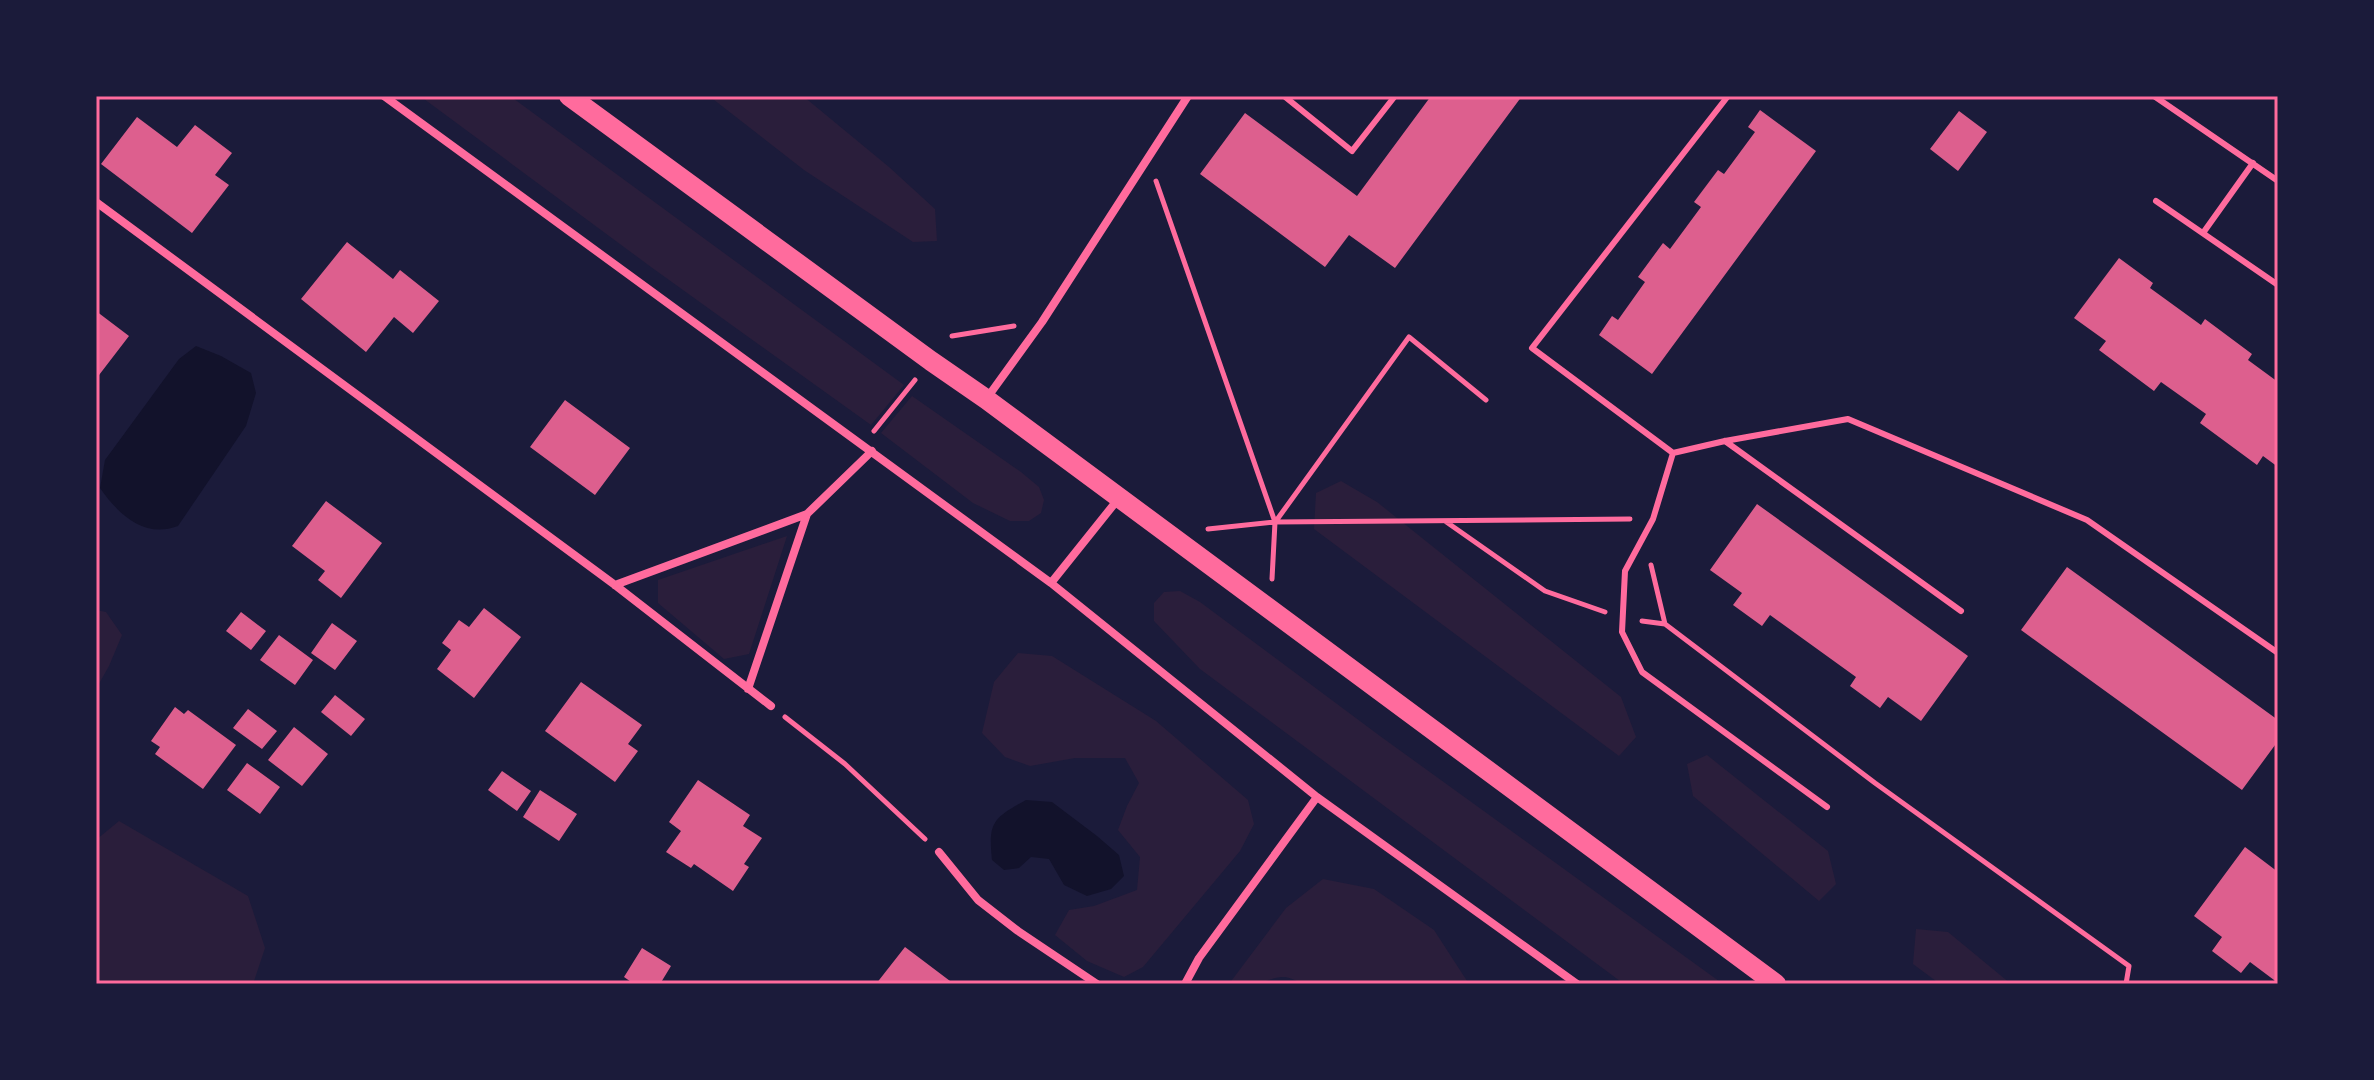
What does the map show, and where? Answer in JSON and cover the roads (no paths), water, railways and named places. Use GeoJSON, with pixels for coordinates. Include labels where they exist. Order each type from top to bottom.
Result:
{"type":"FeatureCollection","features":[{"type":"Feature","properties":{"kind":"main road"},"geometry":{"type":"LineString","coordinates":[[569,96],[986,399],[1776,984]]}},
{"type":"Feature","properties":{"kind":"street"},"geometry":{"type":"LineString","coordinates":[[384,96],[1051,583],[1317,797],[1577,984]]}},
{"type":"Feature","properties":{"kind":"street"},"geometry":{"type":"LineString","coordinates":[[986,399],[1042,322],[1188,96]]}},
{"type":"Feature","properties":{"kind":"street"},"geometry":{"type":"LineString","coordinates":[[96,202],[615,585],[771,706]]}},
{"type":"Feature","properties":{"kind":"street"},"geometry":{"type":"LineString","coordinates":[[615,585],[807,514],[872,451]]}},
{"type":"Feature","properties":{"kind":"street"},"geometry":{"type":"LineString","coordinates":[[1051,583],[1119,498]]}},
{"type":"Feature","properties":{"kind":"street"},"geometry":{"type":"LineString","coordinates":[[748,689],[807,514]]}},
{"type":"Feature","properties":{"kind":"street"},"geometry":{"type":"LineString","coordinates":[[1185,984],[1199,958],[1317,797]]}},
{"type":"Feature","properties":{"kind":"street"},"geometry":{"type":"LineString","coordinates":[[939,852],[978,900],[1097,984]]}},
{"type":"Feature","properties":{"kind":"lane"},"geometry":{"type":"LineString","coordinates":[[1284,96],[1352,151],[1395,96]]}},
{"type":"Feature","properties":{"kind":"lane"},"geometry":{"type":"LineString","coordinates":[[1728,96],[1532,348],[1673,453],[1848,419],[2087,520],[2278,653]]}},
{"type":"Feature","properties":{"kind":"lane"},"geometry":{"type":"LineString","coordinates":[[2154,96],[2278,181]]}},
{"type":"Feature","properties":{"kind":"lane"},"geometry":{"type":"LineString","coordinates":[[2203,233],[2253,163]]}},
{"type":"Feature","properties":{"kind":"lane"},"geometry":{"type":"LineString","coordinates":[[2156,201],[2278,285]]}},
{"type":"Feature","properties":{"kind":"lane"},"geometry":{"type":"LineString","coordinates":[[1725,441],[1961,611]]}},
{"type":"Feature","properties":{"kind":"lane"},"geometry":{"type":"LineString","coordinates":[[1673,453],[1653,519],[1625,571],[1622,632],[1642,672],[1827,807]]}}]}
